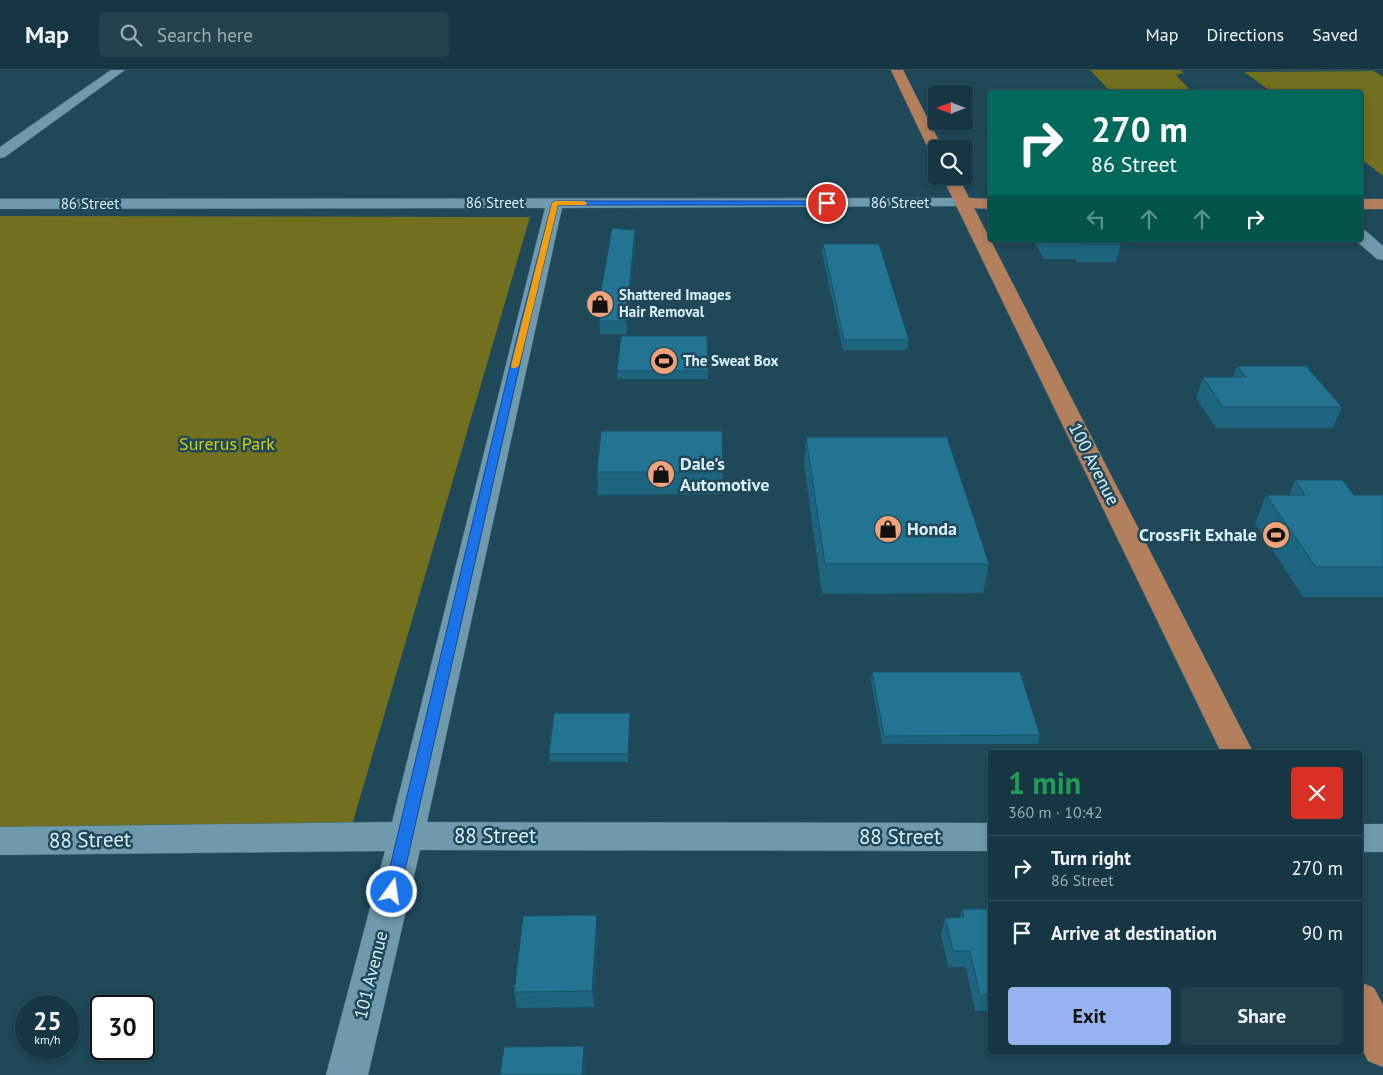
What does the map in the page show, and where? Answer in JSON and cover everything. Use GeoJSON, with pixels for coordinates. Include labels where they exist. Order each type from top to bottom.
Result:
{"type":"FeatureCollection","features":[{"type":"Feature","properties":{"kind":"main road"},"geometry":{"type":"LineString","coordinates":[[897,70],[931,140]]}},
{"type":"Feature","properties":{"kind":"main road","name":"100 Avenue"},"geometry":{"type":"LineString","coordinates":[[954,185],[1236,750]]}},
{"type":"Feature","properties":{"kind":"main road","name":"86 Street"},"geometry":{"type":"LineString","coordinates":[[963,203],[988,204]]}},
{"type":"Feature","properties":{"kind":"main road"},"geometry":{"type":"LineString","coordinates":[[1363,204],[1383,204]]}},
{"type":"Feature","properties":{"kind":"main road"},"geometry":{"type":"LineString","coordinates":[[1363,1006],[1383,1047]]}},
{"type":"Feature","properties":{"kind":"street"},"geometry":{"type":"LineString","coordinates":[[0,154],[119,70]]}},
{"type":"Feature","properties":{"kind":"street","name":"101 Avenue"},"geometry":{"type":"LineString","coordinates":[[347,1075],[405,836],[520,342],[555,203]]}},
{"type":"Feature","properties":{"kind":"street","name":"86 Street"},"geometry":{"type":"LineString","coordinates":[[0,204],[963,203]]}},
{"type":"Feature","properties":{"kind":"street"},"geometry":{"type":"LineString","coordinates":[[1363,238],[1383,255]]}},
{"type":"Feature","properties":{"kind":"street","name":"88 Street"},"geometry":{"type":"LineString","coordinates":[[0,841],[405,836],[988,837]]}},
{"type":"Feature","properties":{"kind":"street"},"geometry":{"type":"LineString","coordinates":[[1363,838],[1383,838]]}},
{"type":"Feature","properties":{"kind":"green space"},"geometry":{"type":"Polygon","coordinates":[[[1090,70],[1180,70],[1184,73],[1176,75],[1190,90],[1109,90],[1090,70]]]}},
{"type":"Feature","properties":{"kind":"green space"},"geometry":{"type":"Polygon","coordinates":[[[1374,71],[1383,77],[1383,176],[1363,160],[1363,90],[1269,90],[1244,72],[1374,71]]]}},
{"type":"Feature","properties":{"kind":"green space","name":"Surerus Park"},"geometry":{"type":"Polygon","coordinates":[[[0,216],[530,217],[350,832],[0,833],[0,216]]]}},
{"type":"Feature","properties":{"kind":"building"},"geometry":{"type":"Polygon","coordinates":[[[612,228],[635,230],[626,321],[599,321],[603,296],[600,296],[612,228]]]}},
{"type":"Feature","properties":{"kind":"building"},"geometry":{"type":"Polygon","coordinates":[[[1080,242],[1120,242],[1121,244],[1082,244],[1080,242]]]}},
{"type":"Feature","properties":{"kind":"building"},"geometry":{"type":"Polygon","coordinates":[[[823,244],[879,244],[909,340],[844,340],[823,244]]]}},
{"type":"Feature","properties":{"kind":"building","name":"The Sweat Box"},"geometry":{"type":"Polygon","coordinates":[[[621,336],[707,336],[708,371],[617,371],[621,336]]]}},
{"type":"Feature","properties":{"kind":"building"},"geometry":{"type":"Polygon","coordinates":[[[1237,366],[1306,366],[1342,407],[1223,407],[1203,377],[1246,377],[1237,366]]]}},
{"type":"Feature","properties":{"kind":"building"},"geometry":{"type":"Polygon","coordinates":[[[601,431],[722,431],[723,472],[597,472],[601,431]]]}},
{"type":"Feature","properties":{"kind":"building","name":"Honda"},"geometry":{"type":"Polygon","coordinates":[[[806,437],[947,437],[989,564],[825,564],[806,437]]]}},
{"type":"Feature","properties":{"kind":"building"},"geometry":{"type":"Polygon","coordinates":[[[1295,480],[1342,480],[1354,495],[1383,495],[1383,567],[1316,567],[1266,495],[1305,495],[1295,480]]]}},
{"type":"Feature","properties":{"kind":"building"},"geometry":{"type":"Polygon","coordinates":[[[872,672],[1020,672],[1040,735],[884,736],[872,672]]]}},
{"type":"Feature","properties":{"kind":"building"},"geometry":{"type":"Polygon","coordinates":[[[554,713],[630,713],[628,754],[549,754],[554,713]]]}},
{"type":"Feature","properties":{"kind":"building"},"geometry":{"type":"Polygon","coordinates":[[[962,909],[988,909],[988,995],[980,995],[970,951],[953,951],[945,918],[964,917],[962,909]]]}},
{"type":"Feature","properties":{"kind":"building"},"geometry":{"type":"Polygon","coordinates":[[[597,915],[592,991],[514,992],[523,916],[597,915]]]}},
{"type":"Feature","properties":{"kind":"building"},"geometry":{"type":"Polygon","coordinates":[[[584,1046],[582,1075],[500,1075],[504,1047],[584,1046]]]}},
{"type":"Feature","properties":{"kind":"slow traffic"},"geometry":{"type":"LineString","coordinates":[[515,366],[555,203],[584,203]]}},
{"type":"Feature","properties":{"kind":"place","name":"Shattered Images Hair Removal"},"geometry":{"type":"Point","coordinates":[600,304]}},
{"type":"Feature","properties":{"kind":"place","name":"The Sweat Box"},"geometry":{"type":"Point","coordinates":[664,361]}},
{"type":"Feature","properties":{"kind":"place","name":"Dale's Automotive"},"geometry":{"type":"Point","coordinates":[661,474]}},
{"type":"Feature","properties":{"kind":"place","name":"Honda"},"geometry":{"type":"Point","coordinates":[888,529]}},
{"type":"Feature","properties":{"kind":"place","name":"CrossFit Exhale"},"geometry":{"type":"Point","coordinates":[1276,535]}},
{"type":"Feature","properties":{"kind":"route"},"geometry":{"type":"LineString","coordinates":[[392,892],[555,203],[827,203]]}}]}
